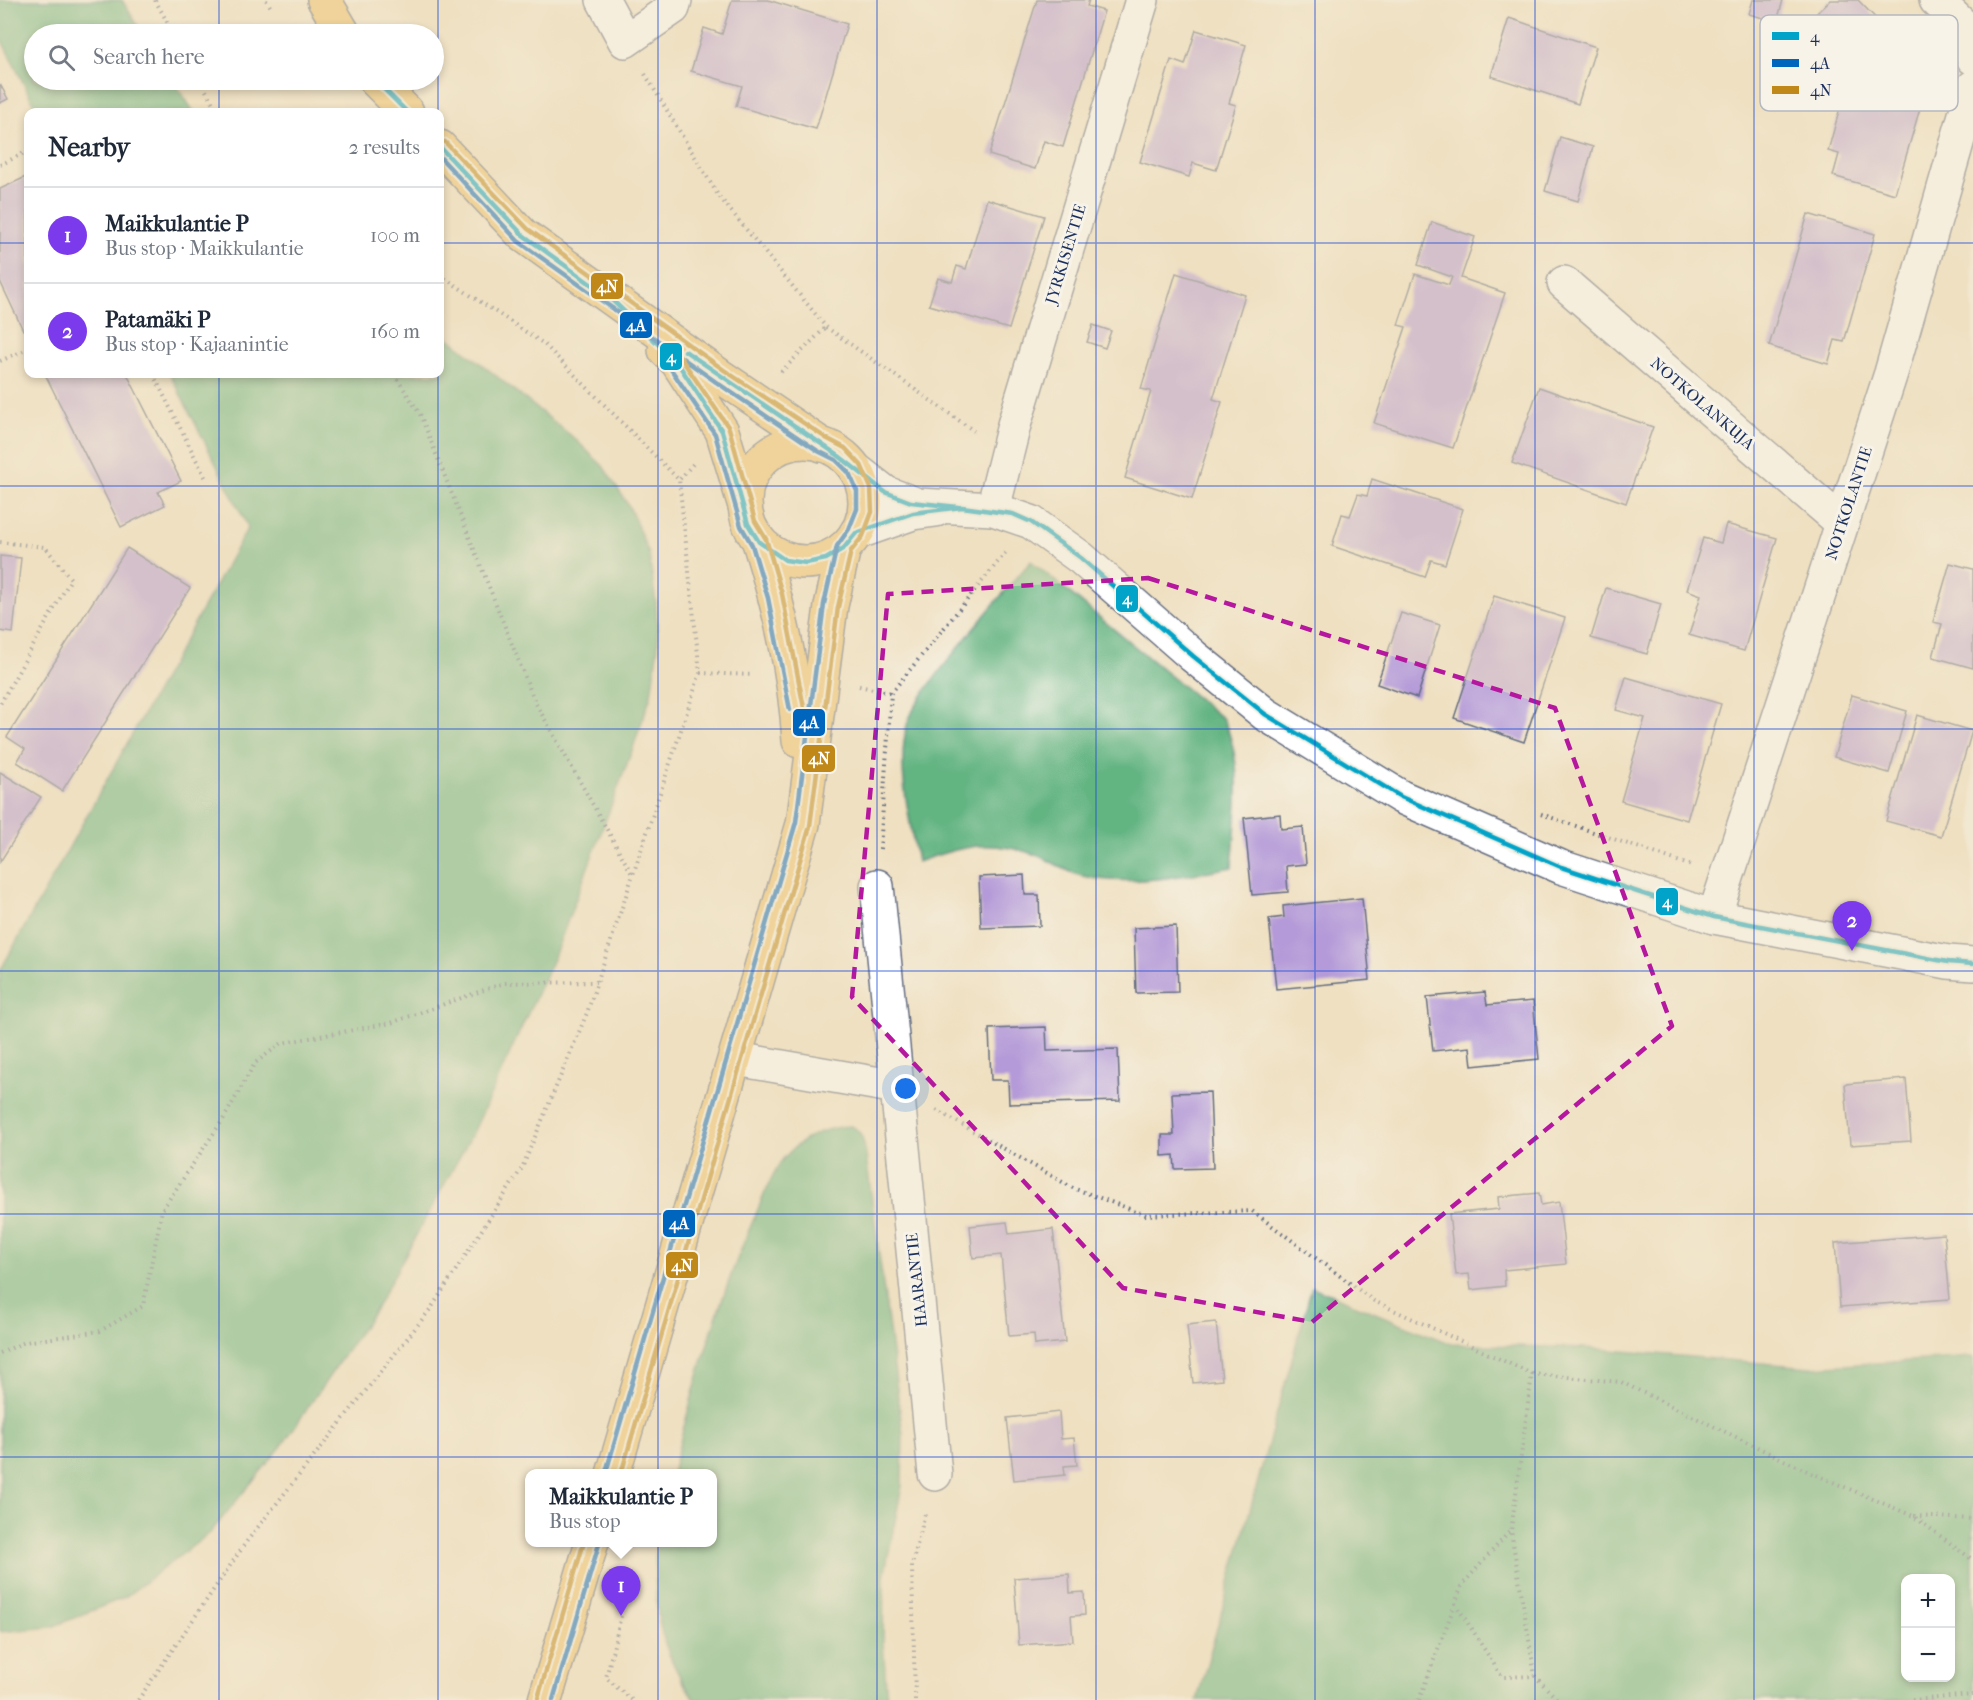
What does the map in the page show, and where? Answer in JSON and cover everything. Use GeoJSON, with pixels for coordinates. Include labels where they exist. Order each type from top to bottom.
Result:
{"type":"FeatureCollection","features":[{"type":"Feature","properties":{"kind":"main road"},"geometry":{"type":"LineString","coordinates":[[324,0],[338,24]]}},
{"type":"Feature","properties":{"kind":"main road"},"geometry":{"type":"LineString","coordinates":[[385,90],[403,108]]}},
{"type":"Feature","properties":{"kind":"main road"},"geometry":{"type":"LineString","coordinates":[[444,151],[524,235],[610,298],[822,445],[841,454],[855,470],[864,489],[865,510],[850,541],[831,606],[803,824],[614,1469]]}},
{"type":"Feature","properties":{"kind":"main road"},"geometry":{"type":"LineString","coordinates":[[610,298],[677,362],[722,431],[744,503],[748,524],[759,542],[776,596],[793,678],[803,824]]}},
{"type":"Feature","properties":{"kind":"main road"},"geometry":{"type":"LineString","coordinates":[[744,503],[747,483],[758,464],[773,450],[801,442],[822,445]]}},
{"type":"Feature","properties":{"kind":"main road"},"geometry":{"type":"LineString","coordinates":[[759,542],[785,560],[806,563],[826,559],[850,541]]}},
{"type":"Feature","properties":{"kind":"main road"},"geometry":{"type":"LineString","coordinates":[[545,1700],[591,1547]]}},
{"type":"Feature","properties":{"kind":"street"},"geometry":{"type":"LineString","coordinates":[[603,0],[625,41],[673,8],[675,0]]}},
{"type":"Feature","properties":{"kind":"street","name":"JYRKISENTIE"},"geometry":{"type":"LineString","coordinates":[[977,508],[1006,452],[1142,0]]}},
{"type":"Feature","properties":{"kind":"street"},"geometry":{"type":"LineString","coordinates":[[1936,0],[1952,15]]}},
{"type":"Feature","properties":{"kind":"street"},"geometry":{"type":"LineString","coordinates":[[1958,21],[1967,29],[1973,58]]}},
{"type":"Feature","properties":{"kind":"street","name":"NOTKOLANTIE"},"geometry":{"type":"LineString","coordinates":[[1714,917],[1891,373],[1973,87]]}},
{"type":"Feature","properties":{"kind":"street","name":"NOTKOLANKUJA"},"geometry":{"type":"LineString","coordinates":[[1564,283],[1841,522]]}},
{"type":"Feature","properties":{"kind":"street"},"geometry":{"type":"LineString","coordinates":[[855,470],[886,493],[918,505],[977,508],[1031,522],[1081,558],[1193,656],[1265,714],[1401,797],[1561,867],[1714,917],[1948,962],[1973,964]]}},
{"type":"Feature","properties":{"kind":"street"},"geometry":{"type":"LineString","coordinates":[[850,541],[913,513],[977,508]]}},
{"type":"Feature","properties":{"kind":"street","name":"HAARANTIE"},"geometry":{"type":"LineString","coordinates":[[877,886],[935,1474]]}},
{"type":"Feature","properties":{"kind":"street"},"geometry":{"type":"LineString","coordinates":[[736,1059],[897,1086]]}},
{"type":"Feature","properties":{"kind":"path"},"geometry":{"type":"LineString","coordinates":[[155,0],[168,24]]}},
{"type":"Feature","properties":{"kind":"path"},"geometry":{"type":"LineString","coordinates":[[266,0],[272,9]]}},
{"type":"Feature","properties":{"kind":"path"},"geometry":{"type":"LineString","coordinates":[[625,41],[718,195],[826,327],[940,410],[1006,452]]}},
{"type":"Feature","properties":{"kind":"path"},"geometry":{"type":"LineString","coordinates":[[206,90],[216,108]]}},
{"type":"Feature","properties":{"kind":"path"},"geometry":{"type":"LineString","coordinates":[[0,165],[24,153]]}},
{"type":"Feature","properties":{"kind":"path"},"geometry":{"type":"LineString","coordinates":[[138,1700],[247,1541],[432,1307],[522,1168],[586,1013],[700,673],[679,480],[544,344],[444,278]]}},
{"type":"Feature","properties":{"kind":"path"},"geometry":{"type":"LineString","coordinates":[[754,398],[826,327]]}},
{"type":"Feature","properties":{"kind":"path"},"geometry":{"type":"LineString","coordinates":[[0,361],[24,351]]}},
{"type":"Feature","properties":{"kind":"path"},"geometry":{"type":"LineString","coordinates":[[155,378],[206,479]]}},
{"type":"Feature","properties":{"kind":"path"},"geometry":{"type":"LineString","coordinates":[[397,378],[420,414],[535,702],[633,874]]}},
{"type":"Feature","properties":{"kind":"path"},"geometry":{"type":"LineString","coordinates":[[679,480],[722,431]]}},
{"type":"Feature","properties":{"kind":"path"},"geometry":{"type":"LineString","coordinates":[[877,886],[891,693],[1031,522]]}},
{"type":"Feature","properties":{"kind":"path"},"geometry":{"type":"LineString","coordinates":[[0,542],[45,546],[71,579],[0,704]]}},
{"type":"Feature","properties":{"kind":"path"},"geometry":{"type":"LineString","coordinates":[[1536,812],[1728,879]]}},
{"type":"Feature","properties":{"kind":"path"},"geometry":{"type":"LineString","coordinates":[[0,1353],[25,1342],[100,1331],[143,1306],[162,1210],[224,1118],[255,1063],[282,1043],[391,1023],[504,983],[596,982]]}},
{"type":"Feature","properties":{"kind":"path"},"geometry":{"type":"LineString","coordinates":[[897,1086],[1073,1188],[1146,1215],[1252,1211],[1374,1301],[1532,1374],[1621,1383],[1807,1471],[1913,1516],[1973,1560]]}},
{"type":"Feature","properties":{"kind":"path"},"geometry":{"type":"LineString","coordinates":[[1532,1374],[1511,1531],[1535,1676],[1558,1700]]}},
{"type":"Feature","properties":{"kind":"path"},"geometry":{"type":"LineString","coordinates":[[915,1700],[912,1564],[935,1474]]}},
{"type":"Feature","properties":{"kind":"path"},"geometry":{"type":"LineString","coordinates":[[1913,1516],[1973,1519]]}},
{"type":"Feature","properties":{"kind":"path"},"geometry":{"type":"LineString","coordinates":[[1419,1700],[1462,1585],[1511,1531]]}},
{"type":"Feature","properties":{"kind":"path"},"geometry":{"type":"LineString","coordinates":[[1455,1603],[1502,1677],[1535,1676]]}},
{"type":"Feature","properties":{"kind":"path"},"geometry":{"type":"LineString","coordinates":[[621,1616],[606,1677],[632,1700]]}},
{"type":"Feature","properties":{"kind":"path"},"geometry":{"type":"LineString","coordinates":[[1912,1700],[1973,1695]]}},
{"type":"Feature","properties":{"kind":"highlighted area"},"geometry":{"type":"Polygon","coordinates":[[[1148,578],[1555,708],[1672,1026],[1312,1322],[1123,1288],[852,997],[888,594],[1148,578]]]}},
{"type":"Feature","properties":{"kind":"green space"},"geometry":{"type":"Polygon","coordinates":[[[0,0],[122,0],[137,24],[24,24],[24,84],[0,37],[0,0]]]}},
{"type":"Feature","properties":{"kind":"green space"},"geometry":{"type":"Polygon","coordinates":[[[27,90],[180,90],[191,108],[36,108],[27,90]]]}},
{"type":"Feature","properties":{"kind":"green space"},"geometry":{"type":"Polygon","coordinates":[[[444,334],[574,438],[603,466],[629,506],[649,554],[656,603],[658,646],[651,695],[554,957],[474,1131],[376,1308],[281,1447],[210,1533],[125,1597],[52,1627],[0,1632],[0,971],[248,527],[172,378],[444,378],[444,334]]]}},
{"type":"Feature","properties":{"kind":"green space"},"geometry":{"type":"Polygon","coordinates":[[[1031,561],[1223,719],[1230,736],[1237,772],[1237,810],[1232,867],[1157,879],[1101,879],[1082,876],[1024,851],[993,846],[964,848],[917,862],[903,776],[904,741],[910,717],[922,695],[943,667],[1031,561]]]}},
{"type":"Feature","properties":{"kind":"green space"},"geometry":{"type":"Polygon","coordinates":[[[841,1127],[855,1128],[864,1142],[903,1435],[902,1486],[884,1576],[883,1642],[887,1700],[695,1700],[672,1662],[660,1625],[655,1587],[656,1547],[717,1547],[717,1469],[673,1469],[708,1343],[730,1279],[768,1186],[783,1159],[797,1145],[822,1131],[841,1127]]]}},
{"type":"Feature","properties":{"kind":"green space"},"geometry":{"type":"Polygon","coordinates":[[[1312,1287],[1451,1344],[1587,1348],[1810,1367],[1973,1357],[1973,1700],[1197,1700],[1312,1287]]]}},
{"type":"Feature","properties":{"kind":"building"},"geometry":{"type":"Polygon","coordinates":[[[732,0],[768,0],[847,24],[816,129],[736,106],[742,86],[691,71],[704,28],[722,34],[732,0]]]}},
{"type":"Feature","properties":{"kind":"building"},"geometry":{"type":"Polygon","coordinates":[[[1037,0],[1089,0],[1087,6],[1104,11],[1063,147],[1044,141],[1035,169],[989,155],[1037,0]]]}},
{"type":"Feature","properties":{"kind":"building"},"geometry":{"type":"Polygon","coordinates":[[[1753,0],[1783,0],[1779,15],[1760,15],[1760,17],[1749,14],[1753,0]]]}},
{"type":"Feature","properties":{"kind":"building"},"geometry":{"type":"Polygon","coordinates":[[[1830,0],[1858,0],[1873,15],[1815,15],[1830,0]]]}},
{"type":"Feature","properties":{"kind":"building"},"geometry":{"type":"Polygon","coordinates":[[[1509,18],[1596,47],[1578,104],[1491,76],[1509,18]]]}},
{"type":"Feature","properties":{"kind":"building"},"geometry":{"type":"Polygon","coordinates":[[[1196,30],[1246,45],[1229,103],[1236,105],[1216,170],[1193,163],[1189,177],[1140,162],[1171,60],[1185,65],[1196,30]]]}},
{"type":"Feature","properties":{"kind":"building"},"geometry":{"type":"Polygon","coordinates":[[[0,84],[8,99],[0,103],[0,84]]]}},
{"type":"Feature","properties":{"kind":"building"},"geometry":{"type":"Polygon","coordinates":[[[1839,111],[1919,111],[1895,194],[1833,176],[1839,154],[1828,151],[1839,111]]]}},
{"type":"Feature","properties":{"kind":"building"},"geometry":{"type":"Polygon","coordinates":[[[1560,137],[1593,147],[1578,201],[1545,191],[1560,137]]]}},
{"type":"Feature","properties":{"kind":"building"},"geometry":{"type":"Polygon","coordinates":[[[24,178],[23,330],[0,281],[0,189],[24,178]]]}},
{"type":"Feature","properties":{"kind":"building"},"geometry":{"type":"Polygon","coordinates":[[[987,199],[1044,216],[1009,329],[929,305],[938,278],[952,282],[957,266],[966,269],[987,199]]]}},
{"type":"Feature","properties":{"kind":"building"},"geometry":{"type":"Polygon","coordinates":[[[1808,214],[1875,234],[1844,342],[1835,340],[1828,364],[1769,346],[1808,214]]]}},
{"type":"Feature","properties":{"kind":"building"},"geometry":{"type":"Polygon","coordinates":[[[1432,222],[1475,237],[1461,278],[1505,293],[1453,448],[1374,423],[1406,327],[1398,325],[1415,274],[1449,285],[1452,277],[1418,265],[1432,222]]]}},
{"type":"Feature","properties":{"kind":"building"},"geometry":{"type":"Polygon","coordinates":[[[1176,273],[1245,295],[1213,399],[1222,402],[1192,499],[1125,478],[1151,391],[1141,389],[1176,273]]]}},
{"type":"Feature","properties":{"kind":"building"},"geometry":{"type":"Polygon","coordinates":[[[1093,325],[1111,331],[1105,348],[1087,342],[1093,325]]]}},
{"type":"Feature","properties":{"kind":"building"},"geometry":{"type":"Polygon","coordinates":[[[47,378],[129,378],[181,481],[158,492],[165,505],[121,527],[47,378]]]}},
{"type":"Feature","properties":{"kind":"building"},"geometry":{"type":"Polygon","coordinates":[[[1539,387],[1653,427],[1626,503],[1512,463],[1539,387]]]}},
{"type":"Feature","properties":{"kind":"building"},"geometry":{"type":"Polygon","coordinates":[[[1372,479],[1463,509],[1445,564],[1431,560],[1425,577],[1332,546],[1342,514],[1350,516],[1358,494],[1367,496],[1372,479]]]}},
{"type":"Feature","properties":{"kind":"building"},"geometry":{"type":"Polygon","coordinates":[[[1726,524],[1777,538],[1744,651],[1689,635],[1701,595],[1687,590],[1703,538],[1721,543],[1726,524]]]}},
{"type":"Feature","properties":{"kind":"building"},"geometry":{"type":"Polygon","coordinates":[[[127,548],[190,588],[62,791],[17,762],[25,749],[7,737],[127,548]]]}},
{"type":"Feature","properties":{"kind":"building"},"geometry":{"type":"Polygon","coordinates":[[[0,556],[21,558],[13,633],[0,631],[0,556]]]}},
{"type":"Feature","properties":{"kind":"building"},"geometry":{"type":"Polygon","coordinates":[[[1950,563],[1973,569],[1973,668],[1933,657],[1942,624],[1933,622],[1950,563]]]}},
{"type":"Feature","properties":{"kind":"building"},"geometry":{"type":"Polygon","coordinates":[[[1606,588],[1661,604],[1647,654],[1591,638],[1606,588]]]}},
{"type":"Feature","properties":{"kind":"building"},"geometry":{"type":"Polygon","coordinates":[[[1494,596],[1565,618],[1524,742],[1454,718],[1494,596]]]}},
{"type":"Feature","properties":{"kind":"building"},"geometry":{"type":"Polygon","coordinates":[[[1401,613],[1440,625],[1417,698],[1377,684],[1401,613]]]}},
{"type":"Feature","properties":{"kind":"building"},"geometry":{"type":"Polygon","coordinates":[[[1626,677],[1721,704],[1687,820],[1621,801],[1645,718],[1616,710],[1626,677]]]}},
{"type":"Feature","properties":{"kind":"building"},"geometry":{"type":"Polygon","coordinates":[[[1852,695],[1907,711],[1889,773],[1834,757],[1852,695]]]}},
{"type":"Feature","properties":{"kind":"building"},"geometry":{"type":"Polygon","coordinates":[[[1917,715],[1972,731],[1941,836],[1886,821],[1917,715]]]}},
{"type":"Feature","properties":{"kind":"building"},"geometry":{"type":"Polygon","coordinates":[[[0,772],[41,797],[0,862],[0,772]]]}},
{"type":"Feature","properties":{"kind":"building"},"geometry":{"type":"Polygon","coordinates":[[[1280,814],[1281,829],[1303,827],[1306,864],[1286,866],[1288,892],[1252,895],[1244,818],[1280,814]]]}},
{"type":"Feature","properties":{"kind":"building"},"geometry":{"type":"Polygon","coordinates":[[[1024,875],[1025,895],[1039,895],[1040,926],[981,928],[979,877],[1024,875]]]}},
{"type":"Feature","properties":{"kind":"building"},"geometry":{"type":"Polygon","coordinates":[[[1362,898],[1370,980],[1276,989],[1269,919],[1284,917],[1283,906],[1362,898]]]}},
{"type":"Feature","properties":{"kind":"building"},"geometry":{"type":"Polygon","coordinates":[[[1176,926],[1178,992],[1136,993],[1134,928],[1176,926]]]}},
{"type":"Feature","properties":{"kind":"building"},"geometry":{"type":"Polygon","coordinates":[[[1485,992],[1487,1005],[1533,1001],[1539,1059],[1472,1066],[1470,1047],[1433,1051],[1427,997],[1485,992]]]}},
{"type":"Feature","properties":{"kind":"building"},"geometry":{"type":"Polygon","coordinates":[[[1046,1027],[1047,1051],[1118,1049],[1120,1101],[1009,1104],[1008,1080],[991,1080],[989,1029],[1046,1027]]]}},
{"type":"Feature","properties":{"kind":"building"},"geometry":{"type":"Polygon","coordinates":[[[1906,1079],[1911,1141],[1850,1145],[1845,1084],[1906,1079]]]}},
{"type":"Feature","properties":{"kind":"building"},"geometry":{"type":"Polygon","coordinates":[[[1210,1092],[1213,1168],[1175,1169],[1174,1155],[1162,1156],[1162,1135],[1174,1135],[1172,1093],[1210,1092]]]}},
{"type":"Feature","properties":{"kind":"building"},"geometry":{"type":"Polygon","coordinates":[[[1539,1193],[1541,1205],[1559,1202],[1566,1264],[1504,1270],[1505,1286],[1471,1290],[1469,1274],[1456,1275],[1449,1214],[1499,1209],[1498,1197],[1539,1193]]]}},
{"type":"Feature","properties":{"kind":"building"},"geometry":{"type":"Polygon","coordinates":[[[1007,1222],[1009,1234],[1053,1229],[1065,1342],[1035,1345],[1034,1334],[1009,1336],[1001,1255],[973,1258],[970,1226],[1007,1222]]]}},
{"type":"Feature","properties":{"kind":"building"},"geometry":{"type":"Polygon","coordinates":[[[1944,1234],[1950,1299],[1840,1307],[1835,1243],[1944,1234]]]}},
{"type":"Feature","properties":{"kind":"building"},"geometry":{"type":"Polygon","coordinates":[[[1216,1322],[1222,1380],[1193,1383],[1187,1325],[1216,1322]]]}},
{"type":"Feature","properties":{"kind":"building"},"geometry":{"type":"Polygon","coordinates":[[[1059,1412],[1061,1439],[1074,1438],[1077,1465],[1064,1466],[1065,1475],[1014,1480],[1007,1418],[1059,1412]]]}},
{"type":"Feature","properties":{"kind":"building"},"geometry":{"type":"Polygon","coordinates":[[[1069,1574],[1070,1593],[1084,1592],[1085,1615],[1071,1616],[1073,1641],[1019,1645],[1014,1578],[1069,1574]]]}},
{"type":"Feature","properties":{"kind":"transit line","name":"4"},"geometry":{"type":"LineString","coordinates":[[385,90],[403,108]]}},
{"type":"Feature","properties":{"kind":"transit line","name":"4N"},"geometry":{"type":"LineString","coordinates":[[445,142],[528,229],[724,370],[826,438],[845,448],[861,465],[871,488],[872,512],[863,536],[851,551],[838,607],[810,826],[622,1469]]}},
{"type":"Feature","properties":{"kind":"transit line","name":"4"},"geometry":{"type":"LineString","coordinates":[[444,151],[523,235],[610,298],[677,362],[722,431],[748,524],[759,542],[785,560],[806,563],[826,559],[844,548],[856,533],[913,513],[962,507],[1013,514],[1031,522],[1081,558],[1193,656],[1265,714],[1401,797],[1561,867],[1714,917],[1948,962],[1973,964]]}},
{"type":"Feature","properties":{"kind":"transit line","name":"4A"},"geometry":{"type":"LineString","coordinates":[[444,161],[518,241],[716,382],[818,451],[836,460],[849,473],[857,491],[857,509],[849,529],[837,546],[824,604],[796,822],[607,1469]]}},
{"type":"Feature","properties":{"kind":"transit line","name":"4N"},"geometry":{"type":"LineString","coordinates":[[676,351],[729,428],[755,521],[766,539],[782,594],[804,708]]}},
{"type":"Feature","properties":{"kind":"transit line","name":"4"},"geometry":{"type":"LineString","coordinates":[[685,351],[839,456],[885,492],[911,502],[958,507]]}},
{"type":"Feature","properties":{"kind":"transit line","name":"4A"},"geometry":{"type":"LineString","coordinates":[[664,359],[715,434],[741,526],[752,545],[768,598],[790,710]]}},
{"type":"Feature","properties":{"kind":"transit line","name":"4N"},"geometry":{"type":"LineString","coordinates":[[538,1698],[583,1547]]}},
{"type":"Feature","properties":{"kind":"transit line","name":"4A"},"geometry":{"type":"LineString","coordinates":[[553,1700],[598,1547]]}},
{"type":"Feature","properties":{"kind":"place","name":"Patamäki P"},"geometry":{"type":"Point","coordinates":[1852,951]}},
{"type":"Feature","properties":{"kind":"place","name":"Maikkulantie P"},"geometry":{"type":"Point","coordinates":[621,1616]}}]}
